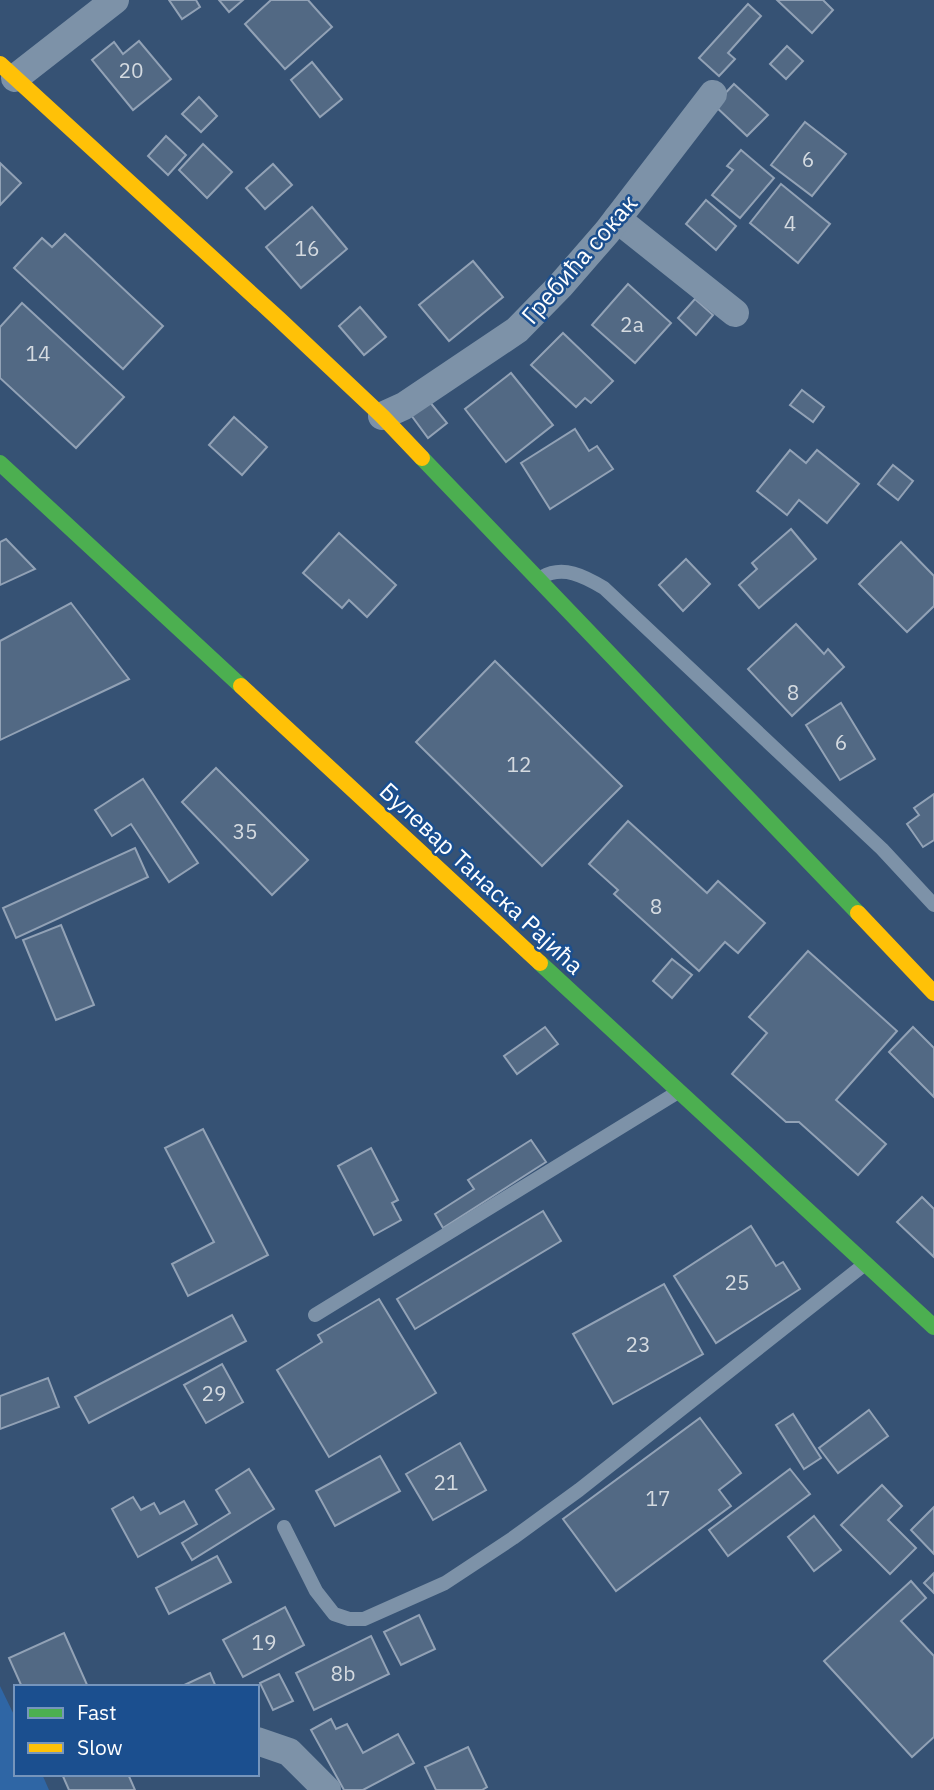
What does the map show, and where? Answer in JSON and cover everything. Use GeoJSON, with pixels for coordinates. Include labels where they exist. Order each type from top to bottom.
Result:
{"type":"FeatureCollection","features":[{"type":"Feature","properties":{"kind":"street"},"geometry":{"type":"LineString","coordinates":[[114,0],[8,71],[382,416],[934,993]]}},
{"type":"Feature","properties":{"kind":"street","name":"Гребића сокак"},"geometry":{"type":"LineString","coordinates":[[382,416],[404,406],[517,330],[560,286],[617,219],[713,94]]}},
{"type":"Feature","properties":{"kind":"street"},"geometry":{"type":"LineString","coordinates":[[617,219],[735,313]]}},
{"type":"Feature","properties":{"kind":"street","name":"Булевар Танаска Рајића"},"geometry":{"type":"LineString","coordinates":[[0,463],[934,1326]]}},
{"type":"Feature","properties":{"kind":"street"},"geometry":{"type":"LineString","coordinates":[[259,1742],[289,1752],[327,1790]]}},
{"type":"Feature","properties":{"kind":"lane"},"geometry":{"type":"LineString","coordinates":[[538,580],[553,572],[565,572],[604,588],[881,849],[934,905]]}},
{"type":"Feature","properties":{"kind":"lane"},"geometry":{"type":"LineString","coordinates":[[315,1315],[679,1091]]}},
{"type":"Feature","properties":{"kind":"lane"},"geometry":{"type":"LineString","coordinates":[[284,1527],[316,1591],[334,1614],[349,1619],[364,1619],[445,1583],[579,1490],[866,1264]]}},
{"type":"Feature","properties":{"kind":"shaded area"},"geometry":{"type":"Polygon","coordinates":[[[0,1686],[14,1715],[14,1776],[43,1776],[49,1790],[0,1790],[0,1686]]]}},
{"type":"Feature","properties":{"kind":"building"},"geometry":{"type":"Polygon","coordinates":[[[169,0],[196,0],[200,7],[182,19],[169,0]]]}},
{"type":"Feature","properties":{"kind":"building"},"geometry":{"type":"Polygon","coordinates":[[[219,0],[243,0],[229,12],[219,0]]]}},
{"type":"Feature","properties":{"kind":"building"},"geometry":{"type":"Polygon","coordinates":[[[271,0],[308,0],[332,27],[285,69],[245,24],[271,0]]]}},
{"type":"Feature","properties":{"kind":"building"},"geometry":{"type":"Polygon","coordinates":[[[777,0],[823,0],[833,10],[812,33],[777,0]]]}},
{"type":"Feature","properties":{"kind":"building"},"geometry":{"type":"Polygon","coordinates":[[[748,4],[761,16],[728,53],[735,59],[719,76],[699,58],[748,4]]]}},
{"type":"Feature","properties":{"kind":"building"},"geometry":{"type":"Polygon","coordinates":[[[139,41],[171,79],[133,110],[92,60],[114,42],[123,54],[139,41]]]}},
{"type":"Feature","properties":{"kind":"building"},"geometry":{"type":"Polygon","coordinates":[[[787,46],[803,61],[786,79],[770,64],[787,46]]]}},
{"type":"Feature","properties":{"kind":"building"},"geometry":{"type":"Polygon","coordinates":[[[312,62],[342,99],[320,117],[291,80],[312,62]]]}},
{"type":"Feature","properties":{"kind":"building"},"geometry":{"type":"Polygon","coordinates":[[[734,84],[768,115],[747,136],[714,105],[734,84]]]}},
{"type":"Feature","properties":{"kind":"building"},"geometry":{"type":"Polygon","coordinates":[[[199,97],[217,116],[201,132],[182,114],[199,97]]]}},
{"type":"Feature","properties":{"kind":"building"},"geometry":{"type":"Polygon","coordinates":[[[805,122],[846,154],[812,196],[771,165],[805,122]]]}},
{"type":"Feature","properties":{"kind":"building"},"geometry":{"type":"Polygon","coordinates":[[[166,136],[186,155],[168,175],[148,156],[166,136]]]}},
{"type":"Feature","properties":{"kind":"building"},"geometry":{"type":"Polygon","coordinates":[[[203,144],[232,172],[207,198],[179,170],[203,144]]]}},
{"type":"Feature","properties":{"kind":"building"},"geometry":{"type":"Polygon","coordinates":[[[741,150],[774,178],[740,218],[712,195],[733,170],[727,166],[741,150]]]}},
{"type":"Feature","properties":{"kind":"building"},"geometry":{"type":"Polygon","coordinates":[[[0,163],[21,183],[0,205],[0,163]]]}},
{"type":"Feature","properties":{"kind":"building"},"geometry":{"type":"Polygon","coordinates":[[[273,164],[292,185],[265,209],[246,188],[273,164]]]}},
{"type":"Feature","properties":{"kind":"building"},"geometry":{"type":"Polygon","coordinates":[[[781,184],[830,224],[798,263],[750,223],[781,184]]]}},
{"type":"Feature","properties":{"kind":"building"},"geometry":{"type":"Polygon","coordinates":[[[706,200],[736,226],[716,250],[686,224],[706,200]]]}},
{"type":"Feature","properties":{"kind":"building"},"geometry":{"type":"Polygon","coordinates":[[[312,207],[347,249],[301,288],[266,247],[312,207]]]}},
{"type":"Feature","properties":{"kind":"building"},"geometry":{"type":"Polygon","coordinates":[[[65,234],[163,326],[123,369],[14,268],[42,238],[52,247],[65,234]]]}},
{"type":"Feature","properties":{"kind":"building"},"geometry":{"type":"Polygon","coordinates":[[[473,261],[503,297],[449,341],[419,305],[473,261]]]}},
{"type":"Feature","properties":{"kind":"building"},"geometry":{"type":"Polygon","coordinates":[[[628,284],[671,323],[635,363],[592,325],[628,284]]]}},
{"type":"Feature","properties":{"kind":"building"},"geometry":{"type":"Polygon","coordinates":[[[695,299],[713,315],[696,335],[678,318],[695,299]]]}},
{"type":"Feature","properties":{"kind":"building"},"geometry":{"type":"Polygon","coordinates":[[[22,303],[124,397],[76,448],[0,378],[0,327],[22,303]]]}},
{"type":"Feature","properties":{"kind":"building"},"geometry":{"type":"Polygon","coordinates":[[[360,307],[386,337],[364,355],[339,326],[360,307]]]}},
{"type":"Feature","properties":{"kind":"building"},"geometry":{"type":"Polygon","coordinates":[[[563,333],[613,381],[591,403],[585,398],[576,407],[531,365],[563,333]]]}},
{"type":"Feature","properties":{"kind":"building"},"geometry":{"type":"Polygon","coordinates":[[[511,373],[553,425],[506,462],[465,409],[511,373]]]}},
{"type":"Feature","properties":{"kind":"building"},"geometry":{"type":"Polygon","coordinates":[[[802,390],[824,407],[813,422],[790,405],[802,390]]]}},
{"type":"Feature","properties":{"kind":"building"},"geometry":{"type":"Polygon","coordinates":[[[429,401],[447,423],[428,438],[411,415],[429,401]]]}},
{"type":"Feature","properties":{"kind":"building"},"geometry":{"type":"Polygon","coordinates":[[[234,417],[267,447],[242,475],[209,445],[234,417]]]}},
{"type":"Feature","properties":{"kind":"building"},"geometry":{"type":"Polygon","coordinates":[[[575,429],[589,451],[597,446],[613,469],[550,509],[521,463],[575,429]]]}},
{"type":"Feature","properties":{"kind":"building"},"geometry":{"type":"Polygon","coordinates":[[[790,450],[806,463],[817,450],[859,484],[827,523],[799,500],[787,515],[757,491],[790,450]]]}},
{"type":"Feature","properties":{"kind":"building"},"geometry":{"type":"Polygon","coordinates":[[[893,465],[913,481],[898,500],[878,484],[893,465]]]}},
{"type":"Feature","properties":{"kind":"building"},"geometry":{"type":"Polygon","coordinates":[[[791,529],[816,559],[759,608],[739,585],[757,569],[752,563],[791,529]]]}},
{"type":"Feature","properties":{"kind":"building"},"geometry":{"type":"Polygon","coordinates":[[[339,533],[396,585],[367,617],[349,600],[342,608],[303,573],[339,533]]]}},
{"type":"Feature","properties":{"kind":"building"},"geometry":{"type":"Polygon","coordinates":[[[6,539],[35,569],[0,585],[0,542],[6,539]]]}},
{"type":"Feature","properties":{"kind":"building"},"geometry":{"type":"Polygon","coordinates":[[[901,542],[934,576],[934,606],[907,632],[859,584],[901,542]]]}},
{"type":"Feature","properties":{"kind":"building"},"geometry":{"type":"Polygon","coordinates":[[[686,559],[710,584],[683,611],[659,585],[686,559]]]}},
{"type":"Feature","properties":{"kind":"building"},"geometry":{"type":"Polygon","coordinates":[[[71,603],[129,679],[0,740],[0,641],[71,603]]]}},
{"type":"Feature","properties":{"kind":"building"},"geometry":{"type":"Polygon","coordinates":[[[796,624],[824,654],[828,649],[844,667],[792,716],[748,669],[796,624]]]}},
{"type":"Feature","properties":{"kind":"building"},"geometry":{"type":"Polygon","coordinates":[[[495,661],[622,786],[542,866],[416,742],[495,661]]]}},
{"type":"Feature","properties":{"kind":"building"},"geometry":{"type":"Polygon","coordinates":[[[841,703],[875,759],[840,780],[806,725],[841,703]]]}},
{"type":"Feature","properties":{"kind":"building"},"geometry":{"type":"Polygon","coordinates":[[[216,768],[308,860],[272,895],[182,802],[216,768]]]}},
{"type":"Feature","properties":{"kind":"building"},"geometry":{"type":"Polygon","coordinates":[[[143,779],[198,863],[169,882],[131,824],[112,836],[95,810],[143,779]]]}},
{"type":"Feature","properties":{"kind":"building"},"geometry":{"type":"Polygon","coordinates":[[[934,794],[934,840],[923,847],[907,824],[919,815],[914,808],[934,794]]]}},
{"type":"Feature","properties":{"kind":"building"},"geometry":{"type":"Polygon","coordinates":[[[628,821],[707,893],[718,881],[765,923],[738,953],[725,942],[699,971],[614,894],[618,890],[589,864],[628,821]]]}},
{"type":"Feature","properties":{"kind":"building"},"geometry":{"type":"Polygon","coordinates":[[[135,848],[148,877],[16,938],[3,908],[135,848]]]}},
{"type":"Feature","properties":{"kind":"building"},"geometry":{"type":"Polygon","coordinates":[[[61,925],[94,1005],[56,1020],[23,940],[61,925]]]}},
{"type":"Feature","properties":{"kind":"building"},"geometry":{"type":"Polygon","coordinates":[[[808,951],[897,1031],[836,1100],[886,1144],[858,1175],[799,1122],[786,1122],[732,1074],[767,1033],[749,1017],[808,951]]]}},
{"type":"Feature","properties":{"kind":"building"},"geometry":{"type":"Polygon","coordinates":[[[672,959],[692,975],[672,998],[653,981],[672,959]]]}},
{"type":"Feature","properties":{"kind":"building"},"geometry":{"type":"Polygon","coordinates":[[[545,1027],[558,1044],[517,1074],[504,1056],[545,1027]]]}},
{"type":"Feature","properties":{"kind":"building"},"geometry":{"type":"Polygon","coordinates":[[[913,1027],[934,1048],[934,1097],[889,1052],[913,1027]]]}},
{"type":"Feature","properties":{"kind":"building"},"geometry":{"type":"Polygon","coordinates":[[[203,1129],[268,1255],[188,1296],[172,1264],[214,1242],[165,1148],[203,1129]]]}},
{"type":"Feature","properties":{"kind":"building"},"geometry":{"type":"Polygon","coordinates":[[[531,1140],[546,1162],[443,1228],[435,1214],[474,1189],[468,1180],[531,1140]]]}},
{"type":"Feature","properties":{"kind":"building"},"geometry":{"type":"Polygon","coordinates":[[[371,1148],[398,1200],[392,1203],[401,1220],[374,1235],[338,1166],[371,1148]]]}},
{"type":"Feature","properties":{"kind":"building"},"geometry":{"type":"Polygon","coordinates":[[[922,1197],[934,1209],[934,1257],[897,1222],[922,1197]]]}},
{"type":"Feature","properties":{"kind":"building"},"geometry":{"type":"Polygon","coordinates":[[[543,1211],[561,1241],[415,1329],[397,1299],[543,1211]]]}},
{"type":"Feature","properties":{"kind":"building"},"geometry":{"type":"Polygon","coordinates":[[[751,1226],[776,1266],[783,1262],[800,1289],[716,1343],[674,1276],[751,1226]]]}},
{"type":"Feature","properties":{"kind":"building"},"geometry":{"type":"Polygon","coordinates":[[[664,1284],[703,1354],[613,1404],[573,1334],[664,1284]]]}},
{"type":"Feature","properties":{"kind":"building"},"geometry":{"type":"Polygon","coordinates":[[[379,1299],[436,1393],[329,1457],[277,1370],[322,1342],[318,1335],[379,1299]]]}},
{"type":"Feature","properties":{"kind":"building"},"geometry":{"type":"Polygon","coordinates":[[[232,1315],[246,1341],[89,1423],[75,1397],[232,1315]]]}},
{"type":"Feature","properties":{"kind":"building"},"geometry":{"type":"Polygon","coordinates":[[[222,1364],[243,1402],[206,1423],[184,1385],[222,1364]]]}},
{"type":"Feature","properties":{"kind":"building"},"geometry":{"type":"Polygon","coordinates":[[[48,1378],[59,1407],[0,1429],[0,1396],[48,1378]]]}},
{"type":"Feature","properties":{"kind":"building"},"geometry":{"type":"Polygon","coordinates":[[[869,1410],[888,1436],[838,1473],[819,1448],[869,1410]]]}},
{"type":"Feature","properties":{"kind":"building"},"geometry":{"type":"Polygon","coordinates":[[[793,1414],[821,1458],[804,1469],[776,1425],[793,1414]]]}},
{"type":"Feature","properties":{"kind":"building"},"geometry":{"type":"Polygon","coordinates":[[[700,1418],[741,1473],[719,1490],[731,1506],[616,1591],[563,1519],[700,1418]]]}},
{"type":"Feature","properties":{"kind":"building"},"geometry":{"type":"Polygon","coordinates":[[[460,1443],[486,1490],[433,1520],[406,1474],[460,1443]]]}},
{"type":"Feature","properties":{"kind":"building"},"geometry":{"type":"Polygon","coordinates":[[[380,1456],[400,1491],[335,1526],[316,1491],[380,1456]]]}},
{"type":"Feature","properties":{"kind":"building"},"geometry":{"type":"Polygon","coordinates":[[[249,1469],[274,1509],[192,1560],[182,1543],[230,1513],[216,1490],[249,1469]]]}},
{"type":"Feature","properties":{"kind":"building"},"geometry":{"type":"Polygon","coordinates":[[[790,1469],[810,1494],[728,1556],[709,1530],[790,1469]]]}},
{"type":"Feature","properties":{"kind":"building"},"geometry":{"type":"Polygon","coordinates":[[[882,1485],[902,1506],[888,1520],[916,1548],[890,1574],[841,1525],[882,1485]]]}},
{"type":"Feature","properties":{"kind":"building"},"geometry":{"type":"Polygon","coordinates":[[[133,1497],[141,1510],[154,1503],[160,1514],[184,1501],[197,1524],[138,1557],[112,1509],[133,1497]]]}},
{"type":"Feature","properties":{"kind":"building"},"geometry":{"type":"Polygon","coordinates":[[[934,1507],[934,1554],[911,1530],[934,1507]]]}},
{"type":"Feature","properties":{"kind":"building"},"geometry":{"type":"Polygon","coordinates":[[[814,1516],[841,1550],[814,1571],[788,1537],[814,1516]]]}},
{"type":"Feature","properties":{"kind":"building"},"geometry":{"type":"Polygon","coordinates":[[[217,1556],[231,1582],[169,1614],[156,1588],[217,1556]]]}},
{"type":"Feature","properties":{"kind":"building"},"geometry":{"type":"Polygon","coordinates":[[[934,1573],[934,1593],[924,1583],[934,1573]]]}},
{"type":"Feature","properties":{"kind":"building"},"geometry":{"type":"Polygon","coordinates":[[[911,1581],[926,1598],[901,1621],[934,1656],[934,1737],[912,1757],[824,1661],[911,1581]]]}},
{"type":"Feature","properties":{"kind":"building"},"geometry":{"type":"Polygon","coordinates":[[[285,1607],[304,1645],[243,1677],[223,1640],[285,1607]]]}},
{"type":"Feature","properties":{"kind":"building"},"geometry":{"type":"Polygon","coordinates":[[[419,1615],[435,1649],[401,1665],[384,1632],[419,1615]]]}},
{"type":"Feature","properties":{"kind":"building"},"geometry":{"type":"Polygon","coordinates":[[[64,1633],[87,1685],[21,1685],[9,1658],[64,1633]]]}},
{"type":"Feature","properties":{"kind":"building"},"geometry":{"type":"Polygon","coordinates":[[[371,1636],[389,1674],[314,1710],[296,1673],[371,1636]]]}},
{"type":"Feature","properties":{"kind":"building"},"geometry":{"type":"Polygon","coordinates":[[[210,1673],[215,1685],[184,1685],[210,1673]]]}},
{"type":"Feature","properties":{"kind":"building"},"geometry":{"type":"Polygon","coordinates":[[[279,1674],[293,1701],[273,1710],[260,1683],[279,1674]]]}},
{"type":"Feature","properties":{"kind":"building"},"geometry":{"type":"Polygon","coordinates":[[[331,1719],[336,1729],[347,1724],[363,1753],[398,1734],[414,1763],[363,1790],[344,1790],[311,1730],[331,1719]]]}},
{"type":"Feature","properties":{"kind":"building"},"geometry":{"type":"Polygon","coordinates":[[[468,1747],[487,1787],[482,1790],[436,1790],[425,1767],[468,1747]]]}},
{"type":"Feature","properties":{"kind":"building"},"geometry":{"type":"Polygon","coordinates":[[[63,1776],[129,1776],[135,1790],[69,1790],[63,1776]]]}},
{"type":"Feature","properties":{"kind":"traffic: fast"},"geometry":{"type":"LineString","coordinates":[[422,458],[858,913]]}},
{"type":"Feature","properties":{"kind":"traffic: fast"},"geometry":{"type":"LineString","coordinates":[[0,463],[241,686]]}},
{"type":"Feature","properties":{"kind":"traffic: fast"},"geometry":{"type":"LineString","coordinates":[[540,963],[934,1327]]}},
{"type":"Feature","properties":{"kind":"traffic: slow"},"geometry":{"type":"LineString","coordinates":[[0,64],[280,320],[382,416],[422,458]]}},
{"type":"Feature","properties":{"kind":"traffic: slow"},"geometry":{"type":"LineString","coordinates":[[241,686],[540,963]]}},
{"type":"Feature","properties":{"kind":"traffic: slow"},"geometry":{"type":"LineString","coordinates":[[858,913],[934,993]]}}]}
